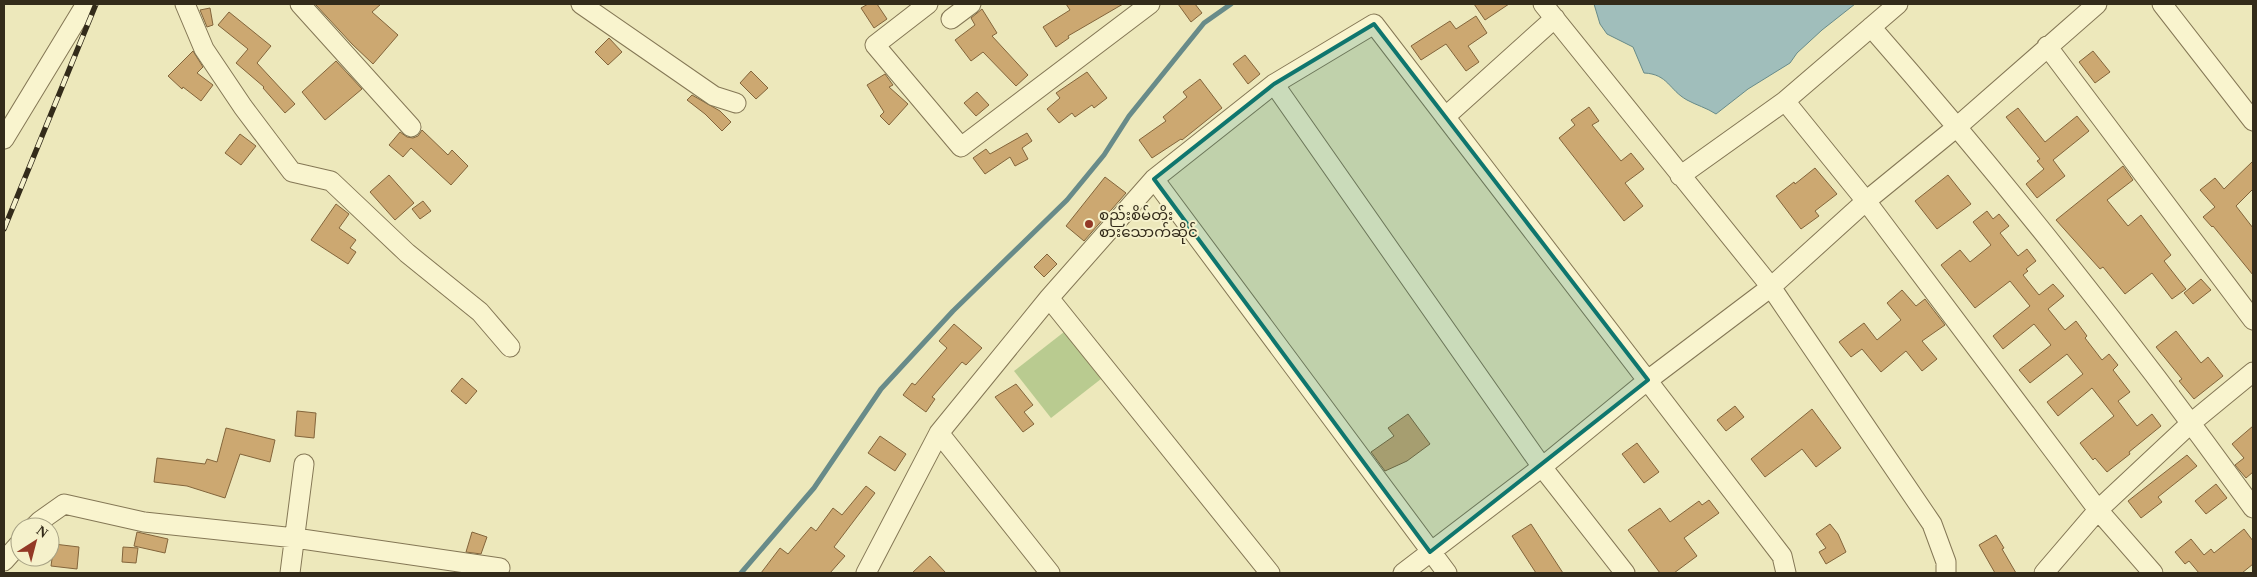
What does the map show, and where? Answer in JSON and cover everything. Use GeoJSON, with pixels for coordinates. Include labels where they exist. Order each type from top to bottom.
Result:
{"type":"FeatureCollection","features":[{"type":"Feature","properties":{"kind":"street"},"geometry":{"type":"LineString","coordinates":[[4,139],[86,4]]}},
{"type":"Feature","properties":{"kind":"street"},"geometry":{"type":"LineString","coordinates":[[185,4],[204,49],[243,107],[292,172],[331,182],[407,253],[480,312],[510,347]]}},
{"type":"Feature","properties":{"kind":"street"},"geometry":{"type":"LineString","coordinates":[[300,4],[411,127]]}},
{"type":"Feature","properties":{"kind":"street"},"geometry":{"type":"LineString","coordinates":[[581,4],[714,96],[736,103]]}},
{"type":"Feature","properties":{"kind":"street"},"geometry":{"type":"LineString","coordinates":[[928,4],[875,45],[961,147],[1150,4]]}},
{"type":"Feature","properties":{"kind":"street"},"geometry":{"type":"LineString","coordinates":[[950,20],[971,4]]}},
{"type":"Feature","properties":{"kind":"street"},"geometry":{"type":"LineString","coordinates":[[1680,176],[1785,101],[1898,4]]}},
{"type":"Feature","properties":{"kind":"street"},"geometry":{"type":"LineString","coordinates":[[1403,573],[1542,467],[1648,380],[1771,287],[1866,201],[1958,126],[2097,4]]}},
{"type":"Feature","properties":{"kind":"street"},"geometry":{"type":"LineString","coordinates":[[2162,4],[2253,121]]}},
{"type":"Feature","properties":{"kind":"street"},"geometry":{"type":"LineString","coordinates":[[1445,117],[1549,11],[1771,287],[1932,524],[1946,562],[1946,573]]}},
{"type":"Feature","properties":{"kind":"street"},"geometry":{"type":"LineString","coordinates":[[866,573],[939,433],[1049,298],[1154,180],[1274,84],[1374,24],[1782,556],[1786,573]]}},
{"type":"Feature","properties":{"kind":"street"},"geometry":{"type":"LineString","coordinates":[[1871,27],[1958,126],[2191,423],[2253,508]]}},
{"type":"Feature","properties":{"kind":"street"},"geometry":{"type":"LineString","coordinates":[[2047,46],[2253,320]]}},
{"type":"Feature","properties":{"kind":"street"},"geometry":{"type":"LineString","coordinates":[[1274,84],[1542,467],[1625,573]]}},
{"type":"Feature","properties":{"kind":"street"},"geometry":{"type":"LineString","coordinates":[[1785,101],[1866,201],[2098,510],[2152,573]]}},
{"type":"Feature","properties":{"kind":"street"},"geometry":{"type":"LineString","coordinates":[[1154,180],[1447,573]]}},
{"type":"Feature","properties":{"kind":"street"},"geometry":{"type":"LineString","coordinates":[[1049,298],[1270,573]]}},
{"type":"Feature","properties":{"kind":"street"},"geometry":{"type":"LineString","coordinates":[[2044,573],[2098,510],[2191,423],[2253,372]]}},
{"type":"Feature","properties":{"kind":"street"},"geometry":{"type":"LineString","coordinates":[[939,433],[1050,573]]}},
{"type":"Feature","properties":{"kind":"street"},"geometry":{"type":"LineString","coordinates":[[290,573],[304,464]]}},
{"type":"Feature","properties":{"kind":"street"},"geometry":{"type":"LineString","coordinates":[[46,517],[64,504],[144,522],[295,538],[500,568]]}},
{"type":"Feature","properties":{"kind":"highlighted area"},"geometry":{"type":"Polygon","coordinates":[[[1374,24],[1648,380],[1430,552],[1154,179],[1274,84],[1374,24]]]}},
{"type":"Feature","properties":{"kind":"green space"},"geometry":{"type":"Polygon","coordinates":[[[1064,332],[1101,379],[1051,418],[1014,371],[1064,332]]]}},
{"type":"Feature","properties":{"kind":"water"},"geometry":{"type":"Polygon","coordinates":[[[1594,4],[1855,4],[1822,30],[1797,53],[1790,63],[1748,89],[1716,114],[1687,100],[1658,76],[1644,73],[1633,47],[1607,34],[1600,24],[1594,4]]]}},
{"type":"Feature","properties":{"kind":"building"},"geometry":{"type":"Polygon","coordinates":[[[315,4],[381,4],[372,12],[398,35],[373,64],[315,4]]]}},
{"type":"Feature","properties":{"kind":"building"},"geometry":{"type":"Polygon","coordinates":[[[868,4],[877,4],[887,19],[874,28],[861,8],[868,4]]]}},
{"type":"Feature","properties":{"kind":"building"},"geometry":{"type":"Polygon","coordinates":[[[1066,4],[1123,4],[1068,36],[1069,38],[1056,47],[1043,27],[1070,10],[1066,4]]]}},
{"type":"Feature","properties":{"kind":"building"},"geometry":{"type":"Polygon","coordinates":[[[1178,4],[1195,4],[1202,13],[1191,22],[1178,4]]]}},
{"type":"Feature","properties":{"kind":"building"},"geometry":{"type":"Polygon","coordinates":[[[1474,4],[1509,4],[1485,20],[1474,4]]]}},
{"type":"Feature","properties":{"kind":"building"},"geometry":{"type":"Polygon","coordinates":[[[210,8],[213,25],[207,27],[200,10],[210,8]]]}},
{"type":"Feature","properties":{"kind":"building"},"geometry":{"type":"Polygon","coordinates":[[[982,9],[997,33],[992,36],[1028,75],[1016,86],[983,52],[971,61],[955,40],[975,25],[971,18],[982,9]]]}},
{"type":"Feature","properties":{"kind":"building"},"geometry":{"type":"Polygon","coordinates":[[[229,12],[271,46],[257,63],[295,104],[285,113],[264,87],[236,63],[248,49],[218,25],[229,12]]]}},
{"type":"Feature","properties":{"kind":"building"},"geometry":{"type":"Polygon","coordinates":[[[1476,16],[1487,33],[1468,46],[1479,62],[1466,71],[1446,44],[1421,60],[1411,46],[1450,21],[1456,29],[1476,16]]]}},
{"type":"Feature","properties":{"kind":"building"},"geometry":{"type":"Polygon","coordinates":[[[609,38],[622,52],[608,65],[595,52],[609,38]]]}},
{"type":"Feature","properties":{"kind":"building"},"geometry":{"type":"Polygon","coordinates":[[[193,51],[203,67],[197,73],[213,85],[201,101],[183,87],[182,89],[168,76],[193,51]]]}},
{"type":"Feature","properties":{"kind":"building"},"geometry":{"type":"Polygon","coordinates":[[[2093,51],[2110,72],[2095,83],[2079,62],[2093,51]]]}},
{"type":"Feature","properties":{"kind":"building"},"geometry":{"type":"Polygon","coordinates":[[[1245,55],[1260,74],[1248,84],[1233,64],[1245,55]]]}},
{"type":"Feature","properties":{"kind":"building"},"geometry":{"type":"Polygon","coordinates":[[[336,61],[362,89],[325,120],[302,92],[336,61]]]}},
{"type":"Feature","properties":{"kind":"building"},"geometry":{"type":"Polygon","coordinates":[[[751,71],[768,88],[756,99],[740,83],[751,71]]]}},
{"type":"Feature","properties":{"kind":"building"},"geometry":{"type":"Polygon","coordinates":[[[1087,72],[1107,98],[1094,108],[1092,105],[1075,117],[1072,113],[1059,123],[1047,109],[1060,98],[1056,93],[1087,72]]]}},
{"type":"Feature","properties":{"kind":"building"},"geometry":{"type":"Polygon","coordinates":[[[885,74],[893,85],[889,87],[908,104],[889,125],[880,116],[884,112],[867,85],[885,74]]]}},
{"type":"Feature","properties":{"kind":"building"},"geometry":{"type":"Polygon","coordinates":[[[1200,79],[1222,108],[1182,140],[1152,158],[1139,140],[1166,121],[1163,117],[1187,97],[1183,92],[1200,79]]]}},
{"type":"Feature","properties":{"kind":"building"},"geometry":{"type":"Polygon","coordinates":[[[977,92],[989,105],[976,116],[964,103],[977,92]]]}},
{"type":"Feature","properties":{"kind":"building"},"geometry":{"type":"Polygon","coordinates":[[[692,95],[720,111],[731,122],[722,131],[687,100],[692,95]]]}},
{"type":"Feature","properties":{"kind":"building"},"geometry":{"type":"Polygon","coordinates":[[[1589,107],[1599,121],[1592,125],[1621,161],[1631,153],[1644,169],[1625,183],[1643,206],[1624,221],[1559,138],[1575,125],[1571,120],[1589,107]]]}},
{"type":"Feature","properties":{"kind":"building"},"geometry":{"type":"Polygon","coordinates":[[[2018,108],[2045,142],[2077,116],[2089,131],[2053,160],[2065,176],[2037,198],[2026,184],[2044,169],[2037,161],[2040,159],[2006,117],[2018,108]]]}},
{"type":"Feature","properties":{"kind":"building"},"geometry":{"type":"Polygon","coordinates":[[[422,130],[448,155],[452,150],[468,166],[451,185],[411,148],[403,157],[389,145],[400,132],[407,137],[413,138],[418,136],[422,130]]]}},
{"type":"Feature","properties":{"kind":"building"},"geometry":{"type":"Polygon","coordinates":[[[1027,133],[1032,141],[1022,148],[1028,159],[1015,166],[1010,157],[985,174],[973,158],[986,149],[990,154],[1027,133]]]}},
{"type":"Feature","properties":{"kind":"building"},"geometry":{"type":"Polygon","coordinates":[[[240,134],[256,146],[241,165],[225,153],[240,134]]]}},
{"type":"Feature","properties":{"kind":"building"},"geometry":{"type":"Polygon","coordinates":[[[2253,161],[2253,189],[2236,206],[2253,228],[2253,275],[2213,226],[2203,217],[2215,207],[2200,190],[2215,178],[2224,189],[2253,161]]]}},
{"type":"Feature","properties":{"kind":"building"},"geometry":{"type":"Polygon","coordinates":[[[2123,166],[2133,180],[2107,200],[2128,226],[2141,215],[2171,255],[2164,261],[2186,289],[2172,299],[2152,273],[2125,294],[2103,267],[2100,269],[2056,220],[2123,166]]]}},
{"type":"Feature","properties":{"kind":"building"},"geometry":{"type":"Polygon","coordinates":[[[1815,168],[1837,194],[1815,211],[1819,216],[1801,229],[1776,196],[1815,168]]]}},
{"type":"Feature","properties":{"kind":"building"},"geometry":{"type":"Polygon","coordinates":[[[389,175],[414,203],[395,220],[370,192],[389,175]]]}},
{"type":"Feature","properties":{"kind":"building"},"geometry":{"type":"Polygon","coordinates":[[[1948,175],[1971,204],[1937,229],[1915,201],[1948,175]]]}},
{"type":"Feature","properties":{"kind":"building"},"geometry":{"type":"Polygon","coordinates":[[[1105,177],[1126,193],[1084,241],[1066,226],[1105,177]]]}},
{"type":"Feature","properties":{"kind":"building"},"geometry":{"type":"Polygon","coordinates":[[[423,201],[431,211],[420,219],[412,209],[423,201]]]}},
{"type":"Feature","properties":{"kind":"building"},"geometry":{"type":"Polygon","coordinates":[[[336,204],[349,214],[339,228],[356,240],[350,248],[356,252],[348,264],[311,240],[336,204]]]}},
{"type":"Feature","properties":{"kind":"building"},"geometry":{"type":"Polygon","coordinates":[[[1987,211],[1993,219],[1999,214],[2009,226],[2000,233],[2018,256],[2027,249],[2036,261],[2026,269],[2028,271],[2023,275],[2039,295],[2053,284],[2064,296],[2048,309],[2065,330],[2076,321],[2087,336],[2085,338],[2102,360],[2109,354],[2118,365],[2113,370],[2130,392],[2118,401],[2137,426],[2152,414],[2161,426],[2107,472],[2095,458],[2093,460],[2080,443],[2114,416],[2092,388],[2058,416],[2047,402],[2083,374],[2067,354],[2030,383],[2019,370],[2051,345],[2034,324],[2003,349],[1993,336],[2030,306],[2010,281],[1975,308],[1941,265],[1960,250],[1970,262],[1991,245],[1973,222],[1987,211]]]}},
{"type":"Feature","properties":{"kind":"building"},"geometry":{"type":"Polygon","coordinates":[[[1047,254],[1057,264],[1044,277],[1034,267],[1047,254]]]}},
{"type":"Feature","properties":{"kind":"building"},"geometry":{"type":"Polygon","coordinates":[[[2201,279],[2211,290],[2193,304],[2184,293],[2201,279]]]}},
{"type":"Feature","properties":{"kind":"building"},"geometry":{"type":"Polygon","coordinates":[[[1902,290],[1916,306],[1925,299],[1945,325],[1922,341],[1937,359],[1922,371],[1906,351],[1881,372],[1862,349],[1851,357],[1839,342],[1864,323],[1877,340],[1901,320],[1887,303],[1902,290]]]}},
{"type":"Feature","properties":{"kind":"building"},"geometry":{"type":"Polygon","coordinates":[[[954,324],[982,348],[966,365],[962,362],[932,397],[935,399],[926,412],[903,395],[912,383],[915,385],[947,348],[939,341],[954,324]]]}},
{"type":"Feature","properties":{"kind":"building"},"geometry":{"type":"Polygon","coordinates":[[[2176,331],[2201,363],[2208,357],[2223,376],[2194,399],[2179,381],[2182,379],[2156,347],[2176,331]]]}},
{"type":"Feature","properties":{"kind":"building"},"geometry":{"type":"Polygon","coordinates":[[[462,378],[477,391],[466,404],[451,391],[462,378]]]}},
{"type":"Feature","properties":{"kind":"building"},"geometry":{"type":"Polygon","coordinates":[[[1016,384],[1033,405],[1024,412],[1034,424],[1023,432],[995,397],[1016,384]]]}},
{"type":"Feature","properties":{"kind":"building"},"geometry":{"type":"Polygon","coordinates":[[[1735,406],[1744,417],[1726,431],[1717,420],[1735,406]]]}},
{"type":"Feature","properties":{"kind":"building"},"geometry":{"type":"Polygon","coordinates":[[[1812,409],[1841,448],[1816,467],[1802,449],[1765,477],[1751,459],[1812,409]]]}},
{"type":"Feature","properties":{"kind":"building"},"geometry":{"type":"Polygon","coordinates":[[[297,411],[316,413],[314,438],[295,436],[297,411]]]}},
{"type":"Feature","properties":{"kind":"building"},"geometry":{"type":"Polygon","coordinates":[[[1408,414],[1430,444],[1407,461],[1385,471],[1371,452],[1394,436],[1388,428],[1408,414]]]}},
{"type":"Feature","properties":{"kind":"building"},"geometry":{"type":"Polygon","coordinates":[[[2253,426],[2253,472],[2246,478],[2235,465],[2244,458],[2232,444],[2253,426]]]}},
{"type":"Feature","properties":{"kind":"building"},"geometry":{"type":"Polygon","coordinates":[[[226,428],[275,440],[270,462],[240,454],[225,498],[187,486],[154,482],[157,458],[205,464],[207,459],[217,462],[226,428]]]}},
{"type":"Feature","properties":{"kind":"building"},"geometry":{"type":"Polygon","coordinates":[[[880,436],[906,454],[895,471],[868,453],[880,436]]]}},
{"type":"Feature","properties":{"kind":"building"},"geometry":{"type":"Polygon","coordinates":[[[1637,443],[1659,472],[1644,483],[1622,454],[1637,443]]]}},
{"type":"Feature","properties":{"kind":"building"},"geometry":{"type":"Polygon","coordinates":[[[2187,455],[2197,466],[2158,497],[2162,502],[2141,518],[2128,501],[2187,455]]]}},
{"type":"Feature","properties":{"kind":"building"},"geometry":{"type":"Polygon","coordinates":[[[2216,484],[2227,498],[2206,514],[2195,501],[2216,484]]]}},
{"type":"Feature","properties":{"kind":"building"},"geometry":{"type":"Polygon","coordinates":[[[866,486],[875,493],[834,547],[845,556],[830,573],[761,573],[780,548],[788,554],[811,527],[816,531],[833,508],[842,515],[866,486]]]}},
{"type":"Feature","properties":{"kind":"building"},"geometry":{"type":"Polygon","coordinates":[[[1709,500],[1719,513],[1684,538],[1697,556],[1674,573],[1660,573],[1628,530],[1660,508],[1670,522],[1699,501],[1702,505],[1709,500]]]}},
{"type":"Feature","properties":{"kind":"building"},"geometry":{"type":"Polygon","coordinates":[[[1531,524],[1563,573],[1536,573],[1512,536],[1531,524]]]}},
{"type":"Feature","properties":{"kind":"building"},"geometry":{"type":"Polygon","coordinates":[[[1830,524],[1838,534],[1846,552],[1826,564],[1819,552],[1826,548],[1816,534],[1830,524]]]}},
{"type":"Feature","properties":{"kind":"building"},"geometry":{"type":"Polygon","coordinates":[[[2244,529],[2253,541],[2253,564],[2242,573],[2199,573],[2189,561],[2185,564],[2175,552],[2191,539],[2204,555],[2211,549],[2214,553],[2244,529]]]}},
{"type":"Feature","properties":{"kind":"building"},"geometry":{"type":"Polygon","coordinates":[[[137,532],[168,539],[165,553],[134,546],[137,532]]]}},
{"type":"Feature","properties":{"kind":"building"},"geometry":{"type":"Polygon","coordinates":[[[472,532],[487,537],[481,554],[466,552],[472,532]]]}},
{"type":"Feature","properties":{"kind":"building"},"geometry":{"type":"Polygon","coordinates":[[[1996,535],[2016,573],[1995,573],[1979,545],[1996,535]]]}},
{"type":"Feature","properties":{"kind":"building"},"geometry":{"type":"Polygon","coordinates":[[[60,545],[79,547],[77,569],[60,567],[60,545]]]}},
{"type":"Feature","properties":{"kind":"building"},"geometry":{"type":"Polygon","coordinates":[[[123,547],[138,548],[136,563],[122,562],[123,547]]]}},
{"type":"Feature","properties":{"kind":"building"},"geometry":{"type":"Polygon","coordinates":[[[930,556],[946,573],[912,573],[930,556]]]}},
{"type":"Feature","properties":{"kind":"waterway"},"geometry":{"type":"LineString","coordinates":[[741,573],[814,488],[881,389],[953,311],[1067,200],[1104,155],[1129,116],[1204,23],[1231,4]]}},
{"type":"Feature","properties":{"kind":"railway"},"geometry":{"type":"LineString","coordinates":[[4,229],[96,4]]}},
{"type":"Feature","properties":{"kind":"place","name":"စည်းစိမ်တိုး စားသောက်ဆိုင်"},"geometry":{"type":"Point","coordinates":[1089,224]}}]}
